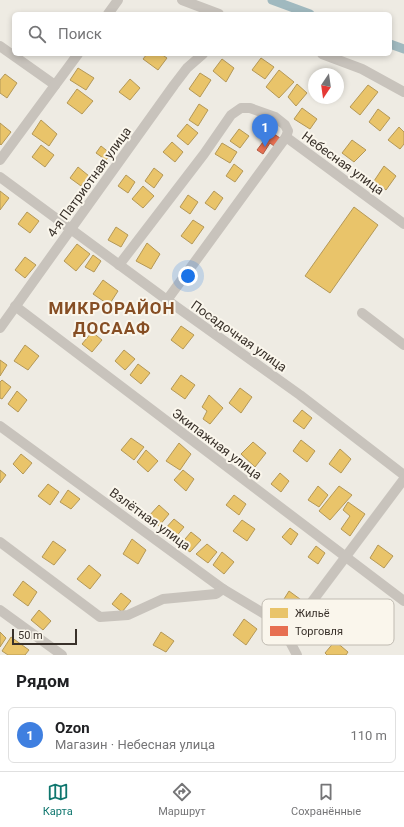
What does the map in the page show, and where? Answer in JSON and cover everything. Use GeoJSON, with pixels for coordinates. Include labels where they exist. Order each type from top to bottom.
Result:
{"type":"FeatureCollection","features":[{"type":"Feature","properties":{"kind":"street"},"geometry":{"type":"LineString","coordinates":[[109,12],[118,0]]}},
{"type":"Feature","properties":{"kind":"street"},"geometry":{"type":"LineString","coordinates":[[182,0],[214,12]]}},
{"type":"Feature","properties":{"kind":"street"},"geometry":{"type":"LineString","coordinates":[[0,46],[12,55]]}},
{"type":"Feature","properties":{"kind":"street"},"geometry":{"type":"LineString","coordinates":[[14,56],[55,86]]}},
{"type":"Feature","properties":{"kind":"street"},"geometry":{"type":"LineString","coordinates":[[0,160],[77,56]]}},
{"type":"Feature","properties":{"kind":"street","name":"4-я Патриотная улица"},"geometry":{"type":"LineString","coordinates":[[0,328],[187,68],[201,56]]}},
{"type":"Feature","properties":{"kind":"street"},"geometry":{"type":"LineString","coordinates":[[327,56],[362,70],[404,92]]}},
{"type":"Feature","properties":{"kind":"street"},"geometry":{"type":"LineString","coordinates":[[119,265],[204,154],[231,115],[241,108],[250,108],[275,117],[285,125],[288,131],[286,137],[167,300]]}},
{"type":"Feature","properties":{"kind":"street","name":"Небесная улица"},"geometry":{"type":"LineString","coordinates":[[286,137],[404,224]]}},
{"type":"Feature","properties":{"kind":"street","name":"Посадочная улица"},"geometry":{"type":"LineString","coordinates":[[0,177],[167,300],[300,395],[404,475]]}},
{"type":"Feature","properties":{"kind":"street","name":"Экипажная улица"},"geometry":{"type":"LineString","coordinates":[[15,306],[404,602]]}},
{"type":"Feature","properties":{"kind":"street"},"geometry":{"type":"LineString","coordinates":[[362,314],[404,345]]}},
{"type":"Feature","properties":{"kind":"street","name":"Взлётная улица"},"geometry":{"type":"LineString","coordinates":[[0,426],[223,589],[262,613]]}},
{"type":"Feature","properties":{"kind":"street"},"geometry":{"type":"LineString","coordinates":[[314,599],[404,479]]}},
{"type":"Feature","properties":{"kind":"street"},"geometry":{"type":"LineString","coordinates":[[0,542],[100,617],[128,615],[163,599],[216,594],[223,589]]}},
{"type":"Feature","properties":{"kind":"street"},"geometry":{"type":"LineString","coordinates":[[0,610],[62,655]]}},
{"type":"Feature","properties":{"kind":"street"},"geometry":{"type":"LineString","coordinates":[[292,645],[297,655]]}},
{"type":"Feature","properties":{"kind":"building: Жильё"},"geometry":{"type":"Polygon","coordinates":[[[145,56],[164,56],[167,58],[158,70],[143,59],[145,56]]]}},
{"type":"Feature","properties":{"kind":"building: Жильё"},"geometry":{"type":"Polygon","coordinates":[[[261,58],[274,67],[265,79],[252,70],[261,58]]]}},
{"type":"Feature","properties":{"kind":"building: Жильё"},"geometry":{"type":"Polygon","coordinates":[[[222,59],[234,68],[226,82],[213,71],[222,59]]]}},
{"type":"Feature","properties":{"kind":"building: Жильё"},"geometry":{"type":"Polygon","coordinates":[[[78,68],[94,78],[86,90],[70,80],[78,68]]]}},
{"type":"Feature","properties":{"kind":"building: Жильё"},"geometry":{"type":"Polygon","coordinates":[[[279,70],[294,82],[279,98],[266,87],[279,70]]]}},
{"type":"Feature","properties":{"kind":"building: Жильё"},"geometry":{"type":"Polygon","coordinates":[[[200,73],[211,80],[200,97],[189,89],[200,73]]]}},
{"type":"Feature","properties":{"kind":"building: Жильё"},"geometry":{"type":"Polygon","coordinates":[[[5,74],[17,83],[7,98],[0,93],[0,80],[5,74]]]}},
{"type":"Feature","properties":{"kind":"building: Жильё"},"geometry":{"type":"Polygon","coordinates":[[[130,79],[140,88],[130,100],[119,92],[130,79]]]}},
{"type":"Feature","properties":{"kind":"building: Жильё"},"geometry":{"type":"Polygon","coordinates":[[[297,84],[307,93],[296,106],[288,97],[297,84]]]}},
{"type":"Feature","properties":{"kind":"building: Жильё"},"geometry":{"type":"Polygon","coordinates":[[[368,85],[378,92],[360,115],[350,107],[368,85]]]}},
{"type":"Feature","properties":{"kind":"building: Жильё"},"geometry":{"type":"Polygon","coordinates":[[[77,89],[93,101],[82,114],[67,103],[77,89]]]}},
{"type":"Feature","properties":{"kind":"building: Жильё"},"geometry":{"type":"Polygon","coordinates":[[[199,104],[208,110],[198,126],[189,120],[199,104]]]}},
{"type":"Feature","properties":{"kind":"building: Жильё"},"geometry":{"type":"Polygon","coordinates":[[[302,108],[317,119],[310,129],[294,119],[302,108]]]}},
{"type":"Feature","properties":{"kind":"building: Жильё"},"geometry":{"type":"Polygon","coordinates":[[[378,109],[390,118],[380,131],[369,122],[378,109]]]}},
{"type":"Feature","properties":{"kind":"building: Жильё"},"geometry":{"type":"Polygon","coordinates":[[[41,120],[57,134],[49,146],[32,134],[41,120]]]}},
{"type":"Feature","properties":{"kind":"building: Жильё"},"geometry":{"type":"Polygon","coordinates":[[[0,123],[11,132],[1,145],[0,144],[0,123]]]}},
{"type":"Feature","properties":{"kind":"building: Жильё"},"geometry":{"type":"Polygon","coordinates":[[[187,124],[198,133],[188,145],[177,136],[187,124]]]}},
{"type":"Feature","properties":{"kind":"building: Жильё"},"geometry":{"type":"Polygon","coordinates":[[[399,127],[404,132],[404,144],[400,149],[388,140],[399,127]]]}},
{"type":"Feature","properties":{"kind":"building: Жильё"},"geometry":{"type":"Polygon","coordinates":[[[239,129],[249,136],[240,148],[230,141],[239,129]]]}},
{"type":"Feature","properties":{"kind":"building: Жильё"},"geometry":{"type":"Polygon","coordinates":[[[352,140],[366,150],[354,162],[342,153],[352,140]]]}},
{"type":"Feature","properties":{"kind":"building: Жильё"},"geometry":{"type":"Polygon","coordinates":[[[172,142],[183,152],[175,162],[163,152],[172,142]]]}},
{"type":"Feature","properties":{"kind":"building: Жильё"},"geometry":{"type":"Polygon","coordinates":[[[222,143],[237,152],[230,163],[215,154],[222,143]]]}},
{"type":"Feature","properties":{"kind":"building: Жильё"},"geometry":{"type":"Polygon","coordinates":[[[41,145],[54,155],[45,167],[32,157],[41,145]]]}},
{"type":"Feature","properties":{"kind":"building: Жильё"},"geometry":{"type":"Polygon","coordinates":[[[101,146],[111,154],[106,160],[96,153],[101,146]]]}},
{"type":"Feature","properties":{"kind":"building: Жильё"},"geometry":{"type":"Polygon","coordinates":[[[234,164],[243,171],[235,182],[226,176],[234,164]]]}},
{"type":"Feature","properties":{"kind":"building: Жильё"},"geometry":{"type":"Polygon","coordinates":[[[384,166],[396,176],[386,190],[374,181],[384,166]]]}},
{"type":"Feature","properties":{"kind":"building: Жильё"},"geometry":{"type":"Polygon","coordinates":[[[78,167],[89,176],[81,186],[70,178],[78,167]]]}},
{"type":"Feature","properties":{"kind":"building: Жильё"},"geometry":{"type":"Polygon","coordinates":[[[154,168],[163,175],[154,188],[145,181],[154,168]]]}},
{"type":"Feature","properties":{"kind":"building: Жильё"},"geometry":{"type":"Polygon","coordinates":[[[126,175],[135,182],[128,193],[118,186],[126,175]]]}},
{"type":"Feature","properties":{"kind":"building: Жильё"},"geometry":{"type":"Polygon","coordinates":[[[143,186],[154,196],[143,208],[132,199],[143,186]]]}},
{"type":"Feature","properties":{"kind":"building: Жильё"},"geometry":{"type":"Polygon","coordinates":[[[0,191],[9,198],[0,210],[0,191]]]}},
{"type":"Feature","properties":{"kind":"building: Жильё"},"geometry":{"type":"Polygon","coordinates":[[[214,191],[223,198],[215,210],[205,203],[214,191]]]}},
{"type":"Feature","properties":{"kind":"building: Жильё"},"geometry":{"type":"Polygon","coordinates":[[[188,195],[198,202],[190,214],[180,207],[188,195]]]}},
{"type":"Feature","properties":{"kind":"building: Жильё"},"geometry":{"type":"Polygon","coordinates":[[[354,207],[378,225],[330,293],[305,276],[354,207]]]}},
{"type":"Feature","properties":{"kind":"building: Жильё"},"geometry":{"type":"Polygon","coordinates":[[[27,212],[39,221],[30,233],[18,224],[27,212]]]}},
{"type":"Feature","properties":{"kind":"building: Жильё"},"geometry":{"type":"Polygon","coordinates":[[[193,220],[204,227],[192,244],[181,236],[193,220]]]}},
{"type":"Feature","properties":{"kind":"building: Жильё"},"geometry":{"type":"Polygon","coordinates":[[[116,227],[128,235],[121,247],[108,240],[116,227]]]}},
{"type":"Feature","properties":{"kind":"building: Жильё"},"geometry":{"type":"Polygon","coordinates":[[[147,243],[160,254],[151,269],[136,261],[147,243]]]}},
{"type":"Feature","properties":{"kind":"building: Жильё"},"geometry":{"type":"Polygon","coordinates":[[[77,244],[90,254],[76,271],[64,261],[77,244]]]}},
{"type":"Feature","properties":{"kind":"building: Жильё"},"geometry":{"type":"Polygon","coordinates":[[[93,255],[101,261],[94,272],[85,267],[93,255]]]}},
{"type":"Feature","properties":{"kind":"building: Жильё"},"geometry":{"type":"Polygon","coordinates":[[[25,257],[36,265],[25,278],[15,270],[25,257]]]}},
{"type":"Feature","properties":{"kind":"building: Жильё"},"geometry":{"type":"Polygon","coordinates":[[[103,280],[118,291],[109,305],[93,294],[103,280]]]}},
{"type":"Feature","properties":{"kind":"building: Жильё"},"geometry":{"type":"Polygon","coordinates":[[[181,326],[194,335],[183,349],[171,340],[181,326]]]}},
{"type":"Feature","properties":{"kind":"building: Жильё"},"geometry":{"type":"Polygon","coordinates":[[[92,332],[102,340],[92,352],[82,344],[92,332]]]}},
{"type":"Feature","properties":{"kind":"building: Жильё"},"geometry":{"type":"Polygon","coordinates":[[[25,345],[39,356],[28,370],[14,361],[25,345]]]}},
{"type":"Feature","properties":{"kind":"building: Жильё"},"geometry":{"type":"Polygon","coordinates":[[[124,350],[135,359],[125,370],[115,361],[124,350]]]}},
{"type":"Feature","properties":{"kind":"building: Жильё"},"geometry":{"type":"Polygon","coordinates":[[[0,360],[7,365],[0,376],[0,360]]]}},
{"type":"Feature","properties":{"kind":"building: Жильё"},"geometry":{"type":"Polygon","coordinates":[[[138,364],[150,373],[141,384],[130,375],[138,364]]]}},
{"type":"Feature","properties":{"kind":"building: Жильё"},"geometry":{"type":"Polygon","coordinates":[[[181,375],[195,385],[185,399],[171,389],[181,375]]]}},
{"type":"Feature","properties":{"kind":"building: Жильё"},"geometry":{"type":"Polygon","coordinates":[[[2,380],[11,387],[2,399],[0,398],[0,382],[2,380]]]}},
{"type":"Feature","properties":{"kind":"building: Жильё"},"geometry":{"type":"Polygon","coordinates":[[[240,388],[252,397],[241,413],[229,403],[240,388]]]}},
{"type":"Feature","properties":{"kind":"building: Жильё"},"geometry":{"type":"Polygon","coordinates":[[[17,391],[27,400],[18,412],[8,404],[17,391]]]}},
{"type":"Feature","properties":{"kind":"building: Жильё"},"geometry":{"type":"Polygon","coordinates":[[[209,395],[223,408],[210,424],[203,419],[207,411],[202,407],[209,395]]]}},
{"type":"Feature","properties":{"kind":"building: Жильё"},"geometry":{"type":"Polygon","coordinates":[[[302,410],[312,418],[304,429],[293,421],[302,410]]]}},
{"type":"Feature","properties":{"kind":"building: Жильё"},"geometry":{"type":"Polygon","coordinates":[[[131,438],[144,447],[134,460],[121,450],[131,438]]]}},
{"type":"Feature","properties":{"kind":"building: Жильё"},"geometry":{"type":"Polygon","coordinates":[[[301,440],[315,451],[307,462],[293,451],[301,440]]]}},
{"type":"Feature","properties":{"kind":"building: Жильё"},"geometry":{"type":"Polygon","coordinates":[[[253,442],[266,453],[255,467],[241,454],[253,442]]]}},
{"type":"Feature","properties":{"kind":"building: Жильё"},"geometry":{"type":"Polygon","coordinates":[[[179,443],[191,454],[180,470],[166,461],[179,443]]]}},
{"type":"Feature","properties":{"kind":"building: Жильё"},"geometry":{"type":"Polygon","coordinates":[[[340,449],[351,459],[341,473],[329,464],[340,449]]]}},
{"type":"Feature","properties":{"kind":"building: Жильё"},"geometry":{"type":"Polygon","coordinates":[[[146,450],[158,461],[148,472],[137,462],[146,450]]]}},
{"type":"Feature","properties":{"kind":"building: Жильё"},"geometry":{"type":"Polygon","coordinates":[[[21,454],[32,463],[23,474],[13,464],[21,454]]]}},
{"type":"Feature","properties":{"kind":"building: Жильё"},"geometry":{"type":"Polygon","coordinates":[[[0,470],[6,475],[0,483],[0,470]]]}},
{"type":"Feature","properties":{"kind":"building: Жильё"},"geometry":{"type":"Polygon","coordinates":[[[183,470],[194,479],[186,491],[174,480],[183,470]]]}},
{"type":"Feature","properties":{"kind":"building: Жильё"},"geometry":{"type":"Polygon","coordinates":[[[280,473],[289,481],[281,492],[271,484],[280,473]]]}},
{"type":"Feature","properties":{"kind":"building: Жильё"},"geometry":{"type":"Polygon","coordinates":[[[48,484],[59,492],[50,505],[38,496],[48,484]]]}},
{"type":"Feature","properties":{"kind":"building: Жильё"},"geometry":{"type":"Polygon","coordinates":[[[318,486],[328,495],[319,507],[308,500],[318,486]]]}},
{"type":"Feature","properties":{"kind":"building: Жильё"},"geometry":{"type":"Polygon","coordinates":[[[339,486],[352,495],[330,520],[319,511],[339,486]]]}},
{"type":"Feature","properties":{"kind":"building: Жильё"},"geometry":{"type":"Polygon","coordinates":[[[68,490],[80,499],[71,509],[60,502],[68,490]]]}},
{"type":"Feature","properties":{"kind":"building: Жильё"},"geometry":{"type":"Polygon","coordinates":[[[234,495],[246,504],[239,515],[226,505],[234,495]]]}},
{"type":"Feature","properties":{"kind":"building: Жильё"},"geometry":{"type":"Polygon","coordinates":[[[348,502],[365,514],[350,536],[341,529],[350,516],[343,510],[348,502]]]}},
{"type":"Feature","properties":{"kind":"building: Жильё"},"geometry":{"type":"Polygon","coordinates":[[[159,505],[169,514],[159,526],[147,518],[159,505]]]}},
{"type":"Feature","properties":{"kind":"building: Жильё"},"geometry":{"type":"Polygon","coordinates":[[[174,519],[184,527],[175,538],[164,530],[174,519]]]}},
{"type":"Feature","properties":{"kind":"building: Жильё"},"geometry":{"type":"Polygon","coordinates":[[[242,520],[255,529],[247,541],[233,531],[242,520]]]}},
{"type":"Feature","properties":{"kind":"building: Жильё"},"geometry":{"type":"Polygon","coordinates":[[[290,528],[298,534],[291,545],[282,537],[290,528]]]}},
{"type":"Feature","properties":{"kind":"building: Жильё"},"geometry":{"type":"Polygon","coordinates":[[[191,532],[201,540],[190,552],[180,545],[191,532]]]}},
{"type":"Feature","properties":{"kind":"building: Жильё"},"geometry":{"type":"Polygon","coordinates":[[[132,539],[146,550],[138,564],[123,554],[132,539]]]}},
{"type":"Feature","properties":{"kind":"building: Жильё"},"geometry":{"type":"Polygon","coordinates":[[[53,541],[66,550],[54,565],[42,557],[53,541]]]}},
{"type":"Feature","properties":{"kind":"building: Жильё"},"geometry":{"type":"Polygon","coordinates":[[[207,544],[217,552],[208,563],[196,554],[207,544]]]}},
{"type":"Feature","properties":{"kind":"building: Жильё"},"geometry":{"type":"Polygon","coordinates":[[[378,545],[393,556],[384,568],[370,558],[378,545]]]}},
{"type":"Feature","properties":{"kind":"building: Жильё"},"geometry":{"type":"Polygon","coordinates":[[[316,546],[325,553],[318,564],[308,557],[316,546]]]}},
{"type":"Feature","properties":{"kind":"building: Жильё"},"geometry":{"type":"Polygon","coordinates":[[[222,552],[234,562],[224,574],[213,565],[222,552]]]}},
{"type":"Feature","properties":{"kind":"building: Жильё"},"geometry":{"type":"Polygon","coordinates":[[[89,565],[101,575],[90,589],[77,579],[89,565]]]}},
{"type":"Feature","properties":{"kind":"building: Жильё"},"geometry":{"type":"Polygon","coordinates":[[[23,581],[37,592],[28,606],[13,595],[23,581]]]}},
{"type":"Feature","properties":{"kind":"building: Жильё"},"geometry":{"type":"Polygon","coordinates":[[[289,591],[300,599],[284,599],[289,591]]]}},
{"type":"Feature","properties":{"kind":"building: Жильё"},"geometry":{"type":"Polygon","coordinates":[[[121,593],[131,601],[122,612],[112,604],[121,593]]]}},
{"type":"Feature","properties":{"kind":"building: Жильё"},"geometry":{"type":"Polygon","coordinates":[[[39,610],[51,621],[43,630],[31,620],[39,610]]]}},
{"type":"Feature","properties":{"kind":"building: Жильё"},"geometry":{"type":"Polygon","coordinates":[[[244,619],[257,629],[246,645],[233,635],[244,619]]]}},
{"type":"Feature","properties":{"kind":"building: Жильё"},"geometry":{"type":"Polygon","coordinates":[[[0,632],[6,638],[0,647],[0,632]]]}},
{"type":"Feature","properties":{"kind":"building: Жильё"},"geometry":{"type":"Polygon","coordinates":[[[161,632],[174,641],[166,652],[153,645],[161,632]]]}},
{"type":"Feature","properties":{"kind":"building: Жильё"},"geometry":{"type":"Polygon","coordinates":[[[11,637],[29,650],[25,655],[8,655],[2,651],[11,637]]]}},
{"type":"Feature","properties":{"kind":"building: Жильё"},"geometry":{"type":"Polygon","coordinates":[[[332,645],[340,645],[348,652],[346,655],[327,655],[325,653],[332,645]]]}},
{"type":"Feature","properties":{"kind":"building: Торговля"},"geometry":{"type":"Polygon","coordinates":[[[265,128],[280,138],[274,146],[270,143],[263,154],[257,150],[266,138],[261,134],[265,128]]]}},
{"type":"Feature","properties":{"kind":"waterway"},"geometry":{"type":"LineString","coordinates":[[272,0],[305,12]]}},
{"type":"Feature","properties":{"kind":"waterway"},"geometry":{"type":"LineString","coordinates":[[392,45],[404,49]]}},
{"type":"Feature","properties":{"kind":"place","name":"Ozon"},"geometry":{"type":"Point","coordinates":[265,147]}},
{"type":"Feature","properties":{"kind":"district","name":"МИКРОРАЙОН ДОСААФ"},"geometry":{"type":"Point","coordinates":[112,318]}}]}
